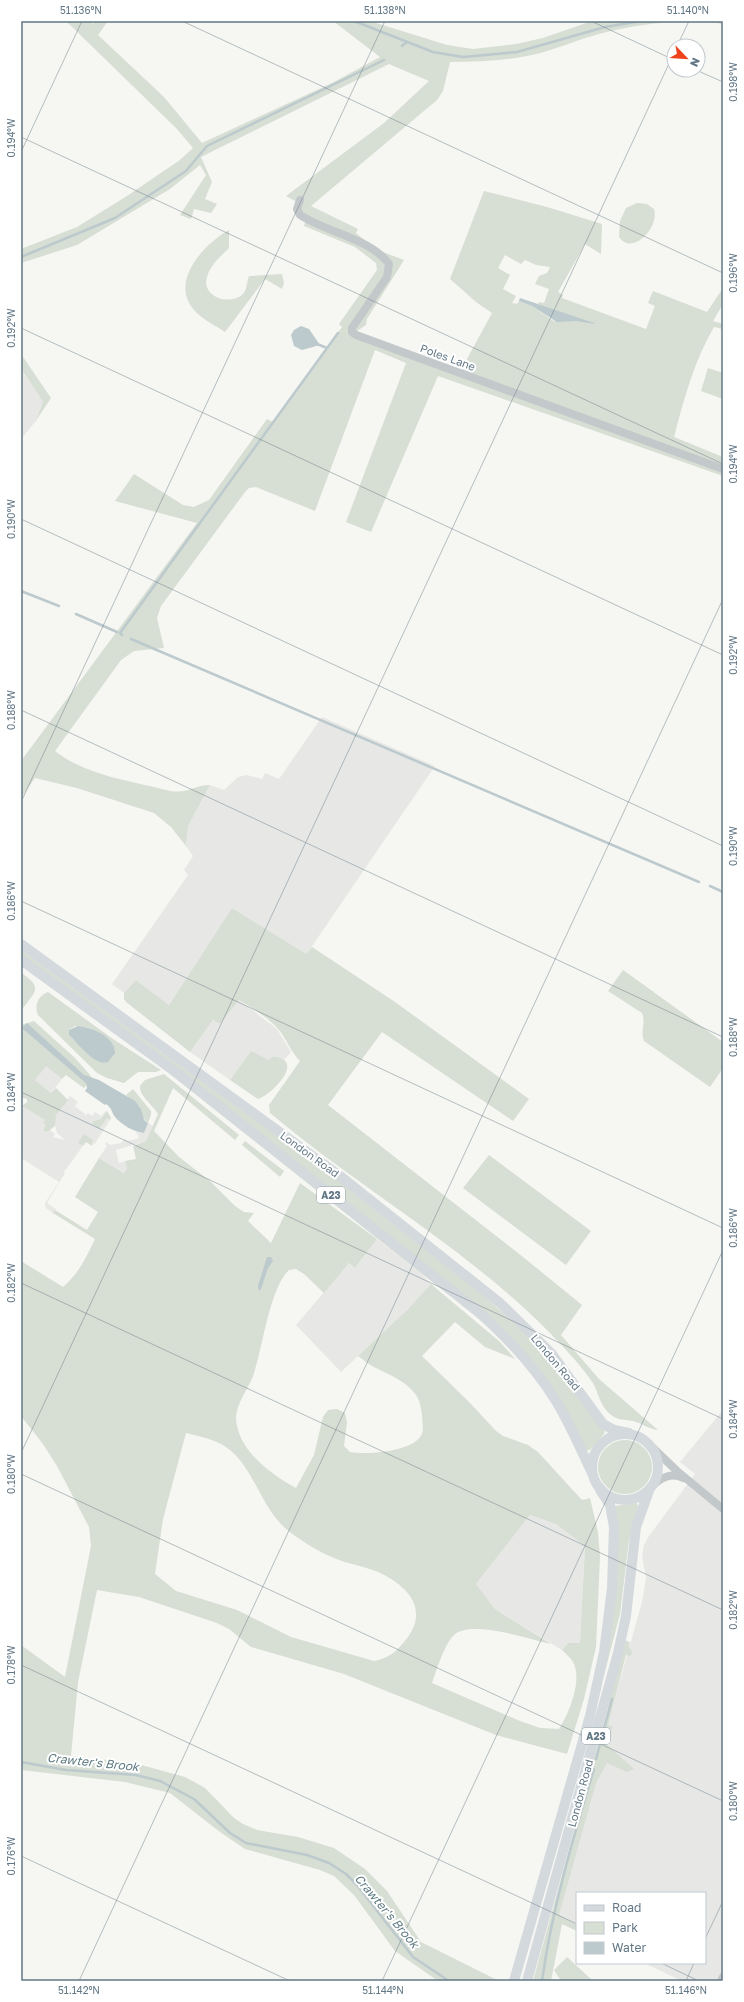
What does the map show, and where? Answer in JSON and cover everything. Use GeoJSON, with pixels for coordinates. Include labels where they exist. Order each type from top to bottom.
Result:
{"type":"FeatureCollection","features":[{"type":"Feature","properties":{"kind":"main road","name":"London Road"},"geometry":{"type":"LineString","coordinates":[[21,944],[340,1176],[486,1291],[551,1353],[603,1424],[614,1430],[628,1433]]}},
{"type":"Feature","properties":{"kind":"main road","name":"London Road"},"geometry":{"type":"LineString","coordinates":[[21,960],[177,1073],[476,1309],[519,1352],[546,1385],[575,1436],[593,1475]]}},
{"type":"Feature","properties":{"kind":"main road"},"geometry":{"type":"LineString","coordinates":[[628,1433],[641,1437],[653,1448],[658,1457],[659,1466],[651,1487],[643,1493],[626,1499],[612,1498],[600,1490],[593,1475],[594,1462],[600,1446],[611,1438],[628,1433]]}},
{"type":"Feature","properties":{"kind":"main road","name":"London Road"},"geometry":{"type":"LineString","coordinates":[[527,1981],[618,1653],[626,1616],[636,1527],[651,1487]]}},
{"type":"Feature","properties":{"kind":"main road","name":"London Road"},"geometry":{"type":"LineString","coordinates":[[514,1981],[590,1716],[604,1652],[612,1588],[614,1527],[610,1505],[600,1490]]}},
{"type":"Feature","properties":{"kind":"street","name":"Poles Lane"},"geometry":{"type":"LineString","coordinates":[[300,200],[297,209],[300,215],[367,247],[389,264],[389,272],[385,281],[352,328],[352,332],[356,335],[723,469]]}},
{"type":"Feature","properties":{"kind":"street"},"geometry":{"type":"LineString","coordinates":[[653,1448],[687,1480],[723,1509]]}},
{"type":"Feature","properties":{"kind":"street"},"geometry":{"type":"LineString","coordinates":[[651,1487],[662,1479],[671,1475],[680,1476],[687,1480]]}},
{"type":"Feature","properties":{"kind":"street"},"geometry":{"type":"LineString","coordinates":[[721,1981],[723,1977]]}},
{"type":"Feature","properties":{"kind":"shaded area"},"geometry":{"type":"Polygon","coordinates":[[[21,368],[43,402],[35,422],[21,439],[21,368]]]}},
{"type":"Feature","properties":{"kind":"shaded area"},"geometry":{"type":"Polygon","coordinates":[[[322,717],[435,766],[306,955],[232,908],[169,1005],[136,980],[124,993],[112,984],[188,875],[184,870],[193,856],[186,846],[188,826],[210,785],[224,790],[238,777],[247,775],[262,779],[265,773],[279,779],[322,717]]]}},
{"type":"Feature","properties":{"kind":"shaded area"},"geometry":{"type":"Polygon","coordinates":[[[239,1000],[277,1029],[291,1052],[284,1060],[279,1057],[269,1061],[251,1051],[230,1080],[190,1052],[213,1020],[220,1024],[239,1000]]]}},
{"type":"Feature","properties":{"kind":"shaded area"},"geometry":{"type":"Polygon","coordinates":[[[46,1065],[62,1079],[51,1093],[35,1080],[46,1065]]]}},
{"type":"Feature","properties":{"kind":"shaded area"},"geometry":{"type":"Polygon","coordinates":[[[70,1096],[78,1102],[75,1106],[85,1114],[85,1116],[88,1113],[92,1116],[95,1112],[101,1116],[107,1111],[101,1119],[93,1121],[92,1124],[107,1117],[110,1120],[94,1145],[92,1141],[78,1143],[83,1146],[64,1172],[65,1173],[47,1203],[56,1209],[53,1213],[46,1208],[45,1203],[59,1182],[21,1158],[21,1105],[45,1120],[49,1129],[55,1134],[53,1137],[65,1140],[57,1133],[54,1121],[56,1115],[70,1096]]]}},
{"type":"Feature","properties":{"kind":"shaded area"},"geometry":{"type":"Polygon","coordinates":[[[148,1123],[153,1126],[146,1141],[116,1150],[119,1163],[125,1161],[127,1169],[125,1173],[99,1158],[107,1146],[105,1144],[106,1142],[110,1145],[121,1143],[125,1139],[128,1141],[137,1139],[139,1136],[135,1132],[144,1133],[148,1123]]]}},
{"type":"Feature","properties":{"kind":"shaded area"},"geometry":{"type":"Polygon","coordinates":[[[377,1239],[422,1274],[431,1284],[407,1310],[341,1372],[296,1325],[349,1263],[355,1268],[377,1239]]]}},
{"type":"Feature","properties":{"kind":"shaded area"},"geometry":{"type":"Polygon","coordinates":[[[723,1410],[723,1981],[682,1981],[646,1964],[706,1964],[706,1892],[576,1892],[576,1930],[553,1919],[642,1602],[646,1578],[642,1556],[644,1545],[695,1474],[680,1462],[723,1410]]]}},
{"type":"Feature","properties":{"kind":"shaded area"},"geometry":{"type":"Polygon","coordinates":[[[530,1515],[556,1524],[585,1546],[580,1643],[568,1643],[562,1650],[495,1609],[476,1584],[530,1515]]]}},
{"type":"Feature","properties":{"kind":"green space"},"geometry":{"type":"Polygon","coordinates":[[[66,21],[89,21],[93,24],[95,21],[108,21],[98,35],[164,97],[202,143],[332,83],[380,57],[333,21],[376,21],[376,23],[447,45],[473,49],[516,44],[543,38],[592,21],[723,21],[723,24],[708,22],[676,22],[629,27],[599,34],[532,55],[512,59],[450,62],[443,91],[437,100],[311,206],[358,229],[356,233],[375,249],[404,260],[367,319],[366,325],[357,331],[461,370],[492,313],[476,302],[450,279],[484,191],[547,207],[602,224],[601,254],[585,244],[558,292],[563,295],[562,298],[646,329],[655,306],[648,303],[653,291],[707,312],[723,288],[723,304],[713,321],[723,324],[723,329],[714,327],[701,353],[686,394],[674,437],[723,457],[723,476],[438,376],[371,532],[346,522],[406,363],[375,350],[315,511],[256,487],[249,488],[161,606],[157,618],[164,648],[134,651],[121,660],[55,751],[95,772],[125,781],[170,791],[177,792],[204,785],[210,785],[188,826],[186,846],[171,827],[154,813],[77,788],[35,778],[21,798],[21,761],[197,523],[115,501],[134,474],[183,505],[194,507],[209,500],[267,419],[273,422],[342,327],[339,324],[377,270],[376,263],[355,247],[304,226],[307,215],[302,212],[297,202],[286,196],[384,123],[429,81],[389,64],[201,157],[212,182],[205,199],[217,204],[211,213],[194,209],[191,219],[180,215],[206,175],[200,165],[170,189],[77,245],[21,263],[21,249],[77,227],[127,196],[180,160],[193,148],[177,129],[66,21]],[[505,255],[498,268],[510,275],[503,289],[516,296],[512,303],[517,304],[519,301],[532,306],[555,322],[549,309],[538,304],[539,302],[544,303],[549,289],[535,284],[539,276],[547,273],[550,267],[536,265],[525,260],[521,264],[505,255]]]}},
{"type":"Feature","properties":{"kind":"green space"},"geometry":{"type":"Polygon","coordinates":[[[637,203],[647,204],[654,209],[655,216],[653,223],[644,237],[631,243],[625,242],[619,237],[620,221],[626,208],[637,203]]]}},
{"type":"Feature","properties":{"kind":"green space"},"geometry":{"type":"Polygon","coordinates":[[[229,230],[229,248],[213,265],[207,277],[206,284],[208,290],[213,295],[218,298],[225,299],[238,298],[243,294],[246,288],[249,276],[282,274],[284,283],[282,289],[265,279],[225,332],[205,320],[195,311],[188,300],[185,288],[187,276],[192,265],[200,254],[209,244],[229,230]]]}},
{"type":"Feature","properties":{"kind":"green space"},"geometry":{"type":"Polygon","coordinates":[[[21,354],[51,398],[35,422],[43,402],[21,368],[21,354]]]}},
{"type":"Feature","properties":{"kind":"green space"},"geometry":{"type":"Polygon","coordinates":[[[708,368],[723,373],[723,399],[701,391],[708,368]]]}},
{"type":"Feature","properties":{"kind":"green space"},"geometry":{"type":"Polygon","coordinates":[[[232,908],[306,954],[312,947],[395,1002],[529,1099],[513,1121],[382,1032],[328,1105],[523,1257],[582,1305],[561,1335],[599,1379],[658,1430],[630,1420],[618,1419],[610,1414],[602,1404],[593,1383],[576,1361],[543,1326],[511,1297],[444,1243],[338,1166],[270,1113],[269,1105],[300,1061],[279,1030],[265,1017],[239,1000],[220,1024],[213,1020],[190,1052],[126,1002],[124,999],[124,993],[136,980],[169,1005],[232,908]]]}},
{"type":"Feature","properties":{"kind":"green space"},"geometry":{"type":"Polygon","coordinates":[[[21,950],[343,1184],[469,1284],[518,1326],[541,1349],[566,1378],[605,1430],[604,1434],[590,1450],[586,1450],[532,1361],[21,956],[21,950]]]}},
{"type":"Feature","properties":{"kind":"green space"},"geometry":{"type":"Polygon","coordinates":[[[623,970],[723,1042],[723,1068],[710,1087],[644,1041],[642,1013],[608,991],[623,970]]]}},
{"type":"Feature","properties":{"kind":"green space"},"geometry":{"type":"Polygon","coordinates":[[[21,973],[33,983],[35,990],[21,1011],[21,973]]]}},
{"type":"Feature","properties":{"kind":"green space"},"geometry":{"type":"Polygon","coordinates":[[[48,992],[113,1039],[161,1070],[156,1072],[138,1072],[124,1083],[107,1078],[97,1073],[38,1015],[36,1008],[39,998],[48,992]],[[75,1026],[69,1030],[70,1036],[91,1056],[105,1063],[113,1045],[106,1037],[96,1031],[75,1026]]]}},
{"type":"Feature","properties":{"kind":"green space"},"geometry":{"type":"Polygon","coordinates":[[[34,1021],[75,1058],[92,1079],[84,1088],[66,1075],[62,1079],[46,1066],[35,1080],[51,1093],[56,1088],[68,1100],[56,1115],[55,1126],[47,1132],[43,1130],[46,1125],[43,1123],[45,1120],[22,1106],[27,1102],[27,1099],[21,1097],[21,1025],[34,1021]]]}},
{"type":"Feature","properties":{"kind":"green space"},"geometry":{"type":"Polygon","coordinates":[[[251,1051],[269,1060],[272,1057],[280,1057],[287,1064],[287,1070],[280,1082],[263,1097],[258,1099],[230,1080],[251,1051]]]}},
{"type":"Feature","properties":{"kind":"green space"},"geometry":{"type":"Polygon","coordinates":[[[164,1074],[239,1135],[235,1140],[173,1088],[154,1131],[179,1157],[210,1181],[235,1206],[244,1212],[254,1213],[248,1221],[271,1243],[300,1183],[377,1239],[355,1268],[349,1263],[324,1293],[304,1274],[296,1269],[289,1270],[282,1279],[271,1305],[253,1376],[238,1406],[236,1419],[237,1426],[245,1446],[268,1470],[296,1488],[314,1455],[323,1417],[328,1410],[337,1409],[345,1413],[347,1422],[344,1446],[350,1452],[367,1453],[389,1451],[410,1445],[417,1440],[422,1434],[423,1427],[421,1407],[416,1395],[402,1382],[358,1356],[407,1310],[431,1284],[500,1342],[515,1359],[485,1347],[455,1322],[422,1356],[496,1431],[503,1436],[528,1445],[538,1452],[581,1499],[583,1500],[590,1498],[598,1532],[600,1557],[596,1647],[584,1699],[567,1754],[496,1735],[344,1674],[251,1647],[229,1629],[217,1623],[139,1597],[97,1590],[78,1682],[71,1756],[134,1763],[185,1777],[205,1788],[234,1818],[243,1824],[257,1830],[298,1837],[334,1848],[365,1869],[387,1891],[421,1942],[499,1981],[438,1981],[395,1951],[354,1895],[334,1876],[320,1870],[245,1849],[220,1832],[170,1793],[125,1782],[21,1770],[21,1645],[65,1677],[91,1546],[89,1527],[57,1466],[43,1444],[21,1416],[21,1261],[63,1287],[78,1271],[95,1239],[53,1213],[55,1210],[87,1230],[98,1212],[75,1197],[99,1158],[124,1173],[127,1169],[125,1161],[136,1159],[133,1146],[146,1141],[158,1114],[140,1090],[140,1086],[145,1080],[164,1074]],[[186,1433],[163,1519],[155,1574],[176,1591],[237,1610],[291,1637],[374,1661],[387,1657],[398,1649],[412,1631],[416,1620],[416,1610],[413,1601],[407,1592],[399,1584],[378,1572],[328,1556],[295,1536],[280,1523],[272,1513],[251,1477],[236,1456],[226,1447],[217,1442],[186,1433]],[[530,1515],[476,1584],[495,1609],[551,1644],[486,1629],[462,1631],[450,1639],[432,1683],[520,1721],[540,1728],[559,1729],[567,1715],[576,1687],[576,1669],[572,1660],[562,1650],[568,1643],[580,1643],[585,1546],[556,1524],[530,1515]]]}},
{"type":"Feature","properties":{"kind":"green space"},"geometry":{"type":"Polygon","coordinates":[[[133,1089],[151,1111],[148,1123],[143,1118],[140,1107],[126,1095],[133,1089]]]}},
{"type":"Feature","properties":{"kind":"green space"},"geometry":{"type":"Polygon","coordinates":[[[107,1111],[111,1118],[110,1120],[107,1118],[99,1129],[92,1124],[93,1121],[101,1119],[107,1111]]]}},
{"type":"Feature","properties":{"kind":"green space"},"geometry":{"type":"Polygon","coordinates":[[[84,1134],[93,1140],[92,1146],[86,1142],[83,1146],[78,1143],[84,1134]]]}},
{"type":"Feature","properties":{"kind":"green space"},"geometry":{"type":"Polygon","coordinates":[[[245,1141],[284,1171],[280,1177],[242,1145],[245,1141]]]}},
{"type":"Feature","properties":{"kind":"green space"},"geometry":{"type":"Polygon","coordinates":[[[489,1155],[591,1231],[566,1265],[463,1188],[489,1155]]]}},
{"type":"Feature","properties":{"kind":"green space"},"geometry":{"type":"Polygon","coordinates":[[[625,1440],[635,1442],[644,1448],[650,1457],[652,1467],[650,1477],[644,1486],[635,1492],[625,1494],[615,1492],[606,1486],[600,1477],[598,1467],[600,1457],[606,1448],[615,1442],[625,1440]]]}},
{"type":"Feature","properties":{"kind":"green space"},"geometry":{"type":"Polygon","coordinates":[[[637,1503],[638,1507],[629,1540],[620,1614],[603,1679],[612,1628],[615,1506],[637,1503]]]}},
{"type":"Feature","properties":{"kind":"green space"},"geometry":{"type":"Polygon","coordinates":[[[624,1640],[630,1642],[629,1647],[632,1652],[631,1656],[626,1655],[608,1725],[613,1727],[605,1743],[634,1769],[627,1772],[607,1763],[596,1783],[559,1915],[576,1924],[576,1931],[562,1924],[551,1981],[533,1981],[607,1711],[624,1640]]]}},
{"type":"Feature","properties":{"kind":"green space"},"geometry":{"type":"Polygon","coordinates":[[[567,1957],[591,1979],[589,1981],[561,1981],[554,1970],[567,1957]]]}},
{"type":"Feature","properties":{"kind":"water"},"geometry":{"type":"Polygon","coordinates":[[[520,298],[595,324],[576,321],[557,322],[532,306],[519,301],[520,298]]]}},
{"type":"Feature","properties":{"kind":"water"},"geometry":{"type":"Polygon","coordinates":[[[301,326],[309,329],[320,345],[302,350],[294,346],[291,335],[294,330],[301,326]]]}},
{"type":"Feature","properties":{"kind":"water"},"geometry":{"type":"Polygon","coordinates":[[[27,1023],[84,1075],[99,1080],[135,1101],[141,1109],[144,1120],[148,1123],[144,1133],[132,1130],[115,1117],[111,1109],[106,1104],[105,1105],[85,1091],[87,1088],[86,1083],[22,1028],[27,1023]]]}},
{"type":"Feature","properties":{"kind":"water"},"geometry":{"type":"Polygon","coordinates":[[[78,1026],[95,1030],[107,1037],[114,1047],[115,1053],[108,1062],[103,1063],[92,1058],[69,1035],[69,1030],[78,1026]]]}},
{"type":"Feature","properties":{"kind":"water"},"geometry":{"type":"Polygon","coordinates":[[[267,1257],[271,1257],[273,1261],[268,1268],[259,1291],[258,1286],[267,1257]]]}},
{"type":"Feature","properties":{"kind":"waterway"},"geometry":{"type":"LineString","coordinates":[[354,21],[433,52],[463,57],[517,52],[605,27],[641,21]]}},
{"type":"Feature","properties":{"kind":"waterway"},"geometry":{"type":"LineString","coordinates":[[402,46],[407,42]]}},
{"type":"Feature","properties":{"kind":"waterway"},"geometry":{"type":"LineString","coordinates":[[21,257],[115,218],[186,171],[207,146],[384,60]]}},
{"type":"Feature","properties":{"kind":"waterway"},"geometry":{"type":"LineString","coordinates":[[122,635],[120,633],[338,333]]}},
{"type":"Feature","properties":{"kind":"waterway"},"geometry":{"type":"LineString","coordinates":[[317,344],[327,348]]}},
{"type":"Feature","properties":{"kind":"waterway"},"geometry":{"type":"LineString","coordinates":[[21,591],[59,606]]}},
{"type":"Feature","properties":{"kind":"waterway"},"geometry":{"type":"LineString","coordinates":[[76,614],[117,632]]}},
{"type":"Feature","properties":{"kind":"waterway"},"geometry":{"type":"LineString","coordinates":[[131,639],[699,882]]}},
{"type":"Feature","properties":{"kind":"waterway"},"geometry":{"type":"LineString","coordinates":[[710,886],[723,892]]}},
{"type":"Feature","properties":{"kind":"waterway"},"geometry":{"type":"LineString","coordinates":[[596,1759],[612,1699]]}},
{"type":"Feature","properties":{"kind":"waterway","name":"Crawter's Brook"},"geometry":{"type":"LineString","coordinates":[[21,1762],[66,1770],[136,1775],[160,1781],[194,1799],[230,1833],[246,1843],[307,1855],[329,1863],[346,1874],[357,1885],[413,1957],[449,1981]]}},
{"type":"Feature","properties":{"kind":"waterway"},"geometry":{"type":"LineString","coordinates":[[542,1981],[557,1900],[594,1769]]}}]}
